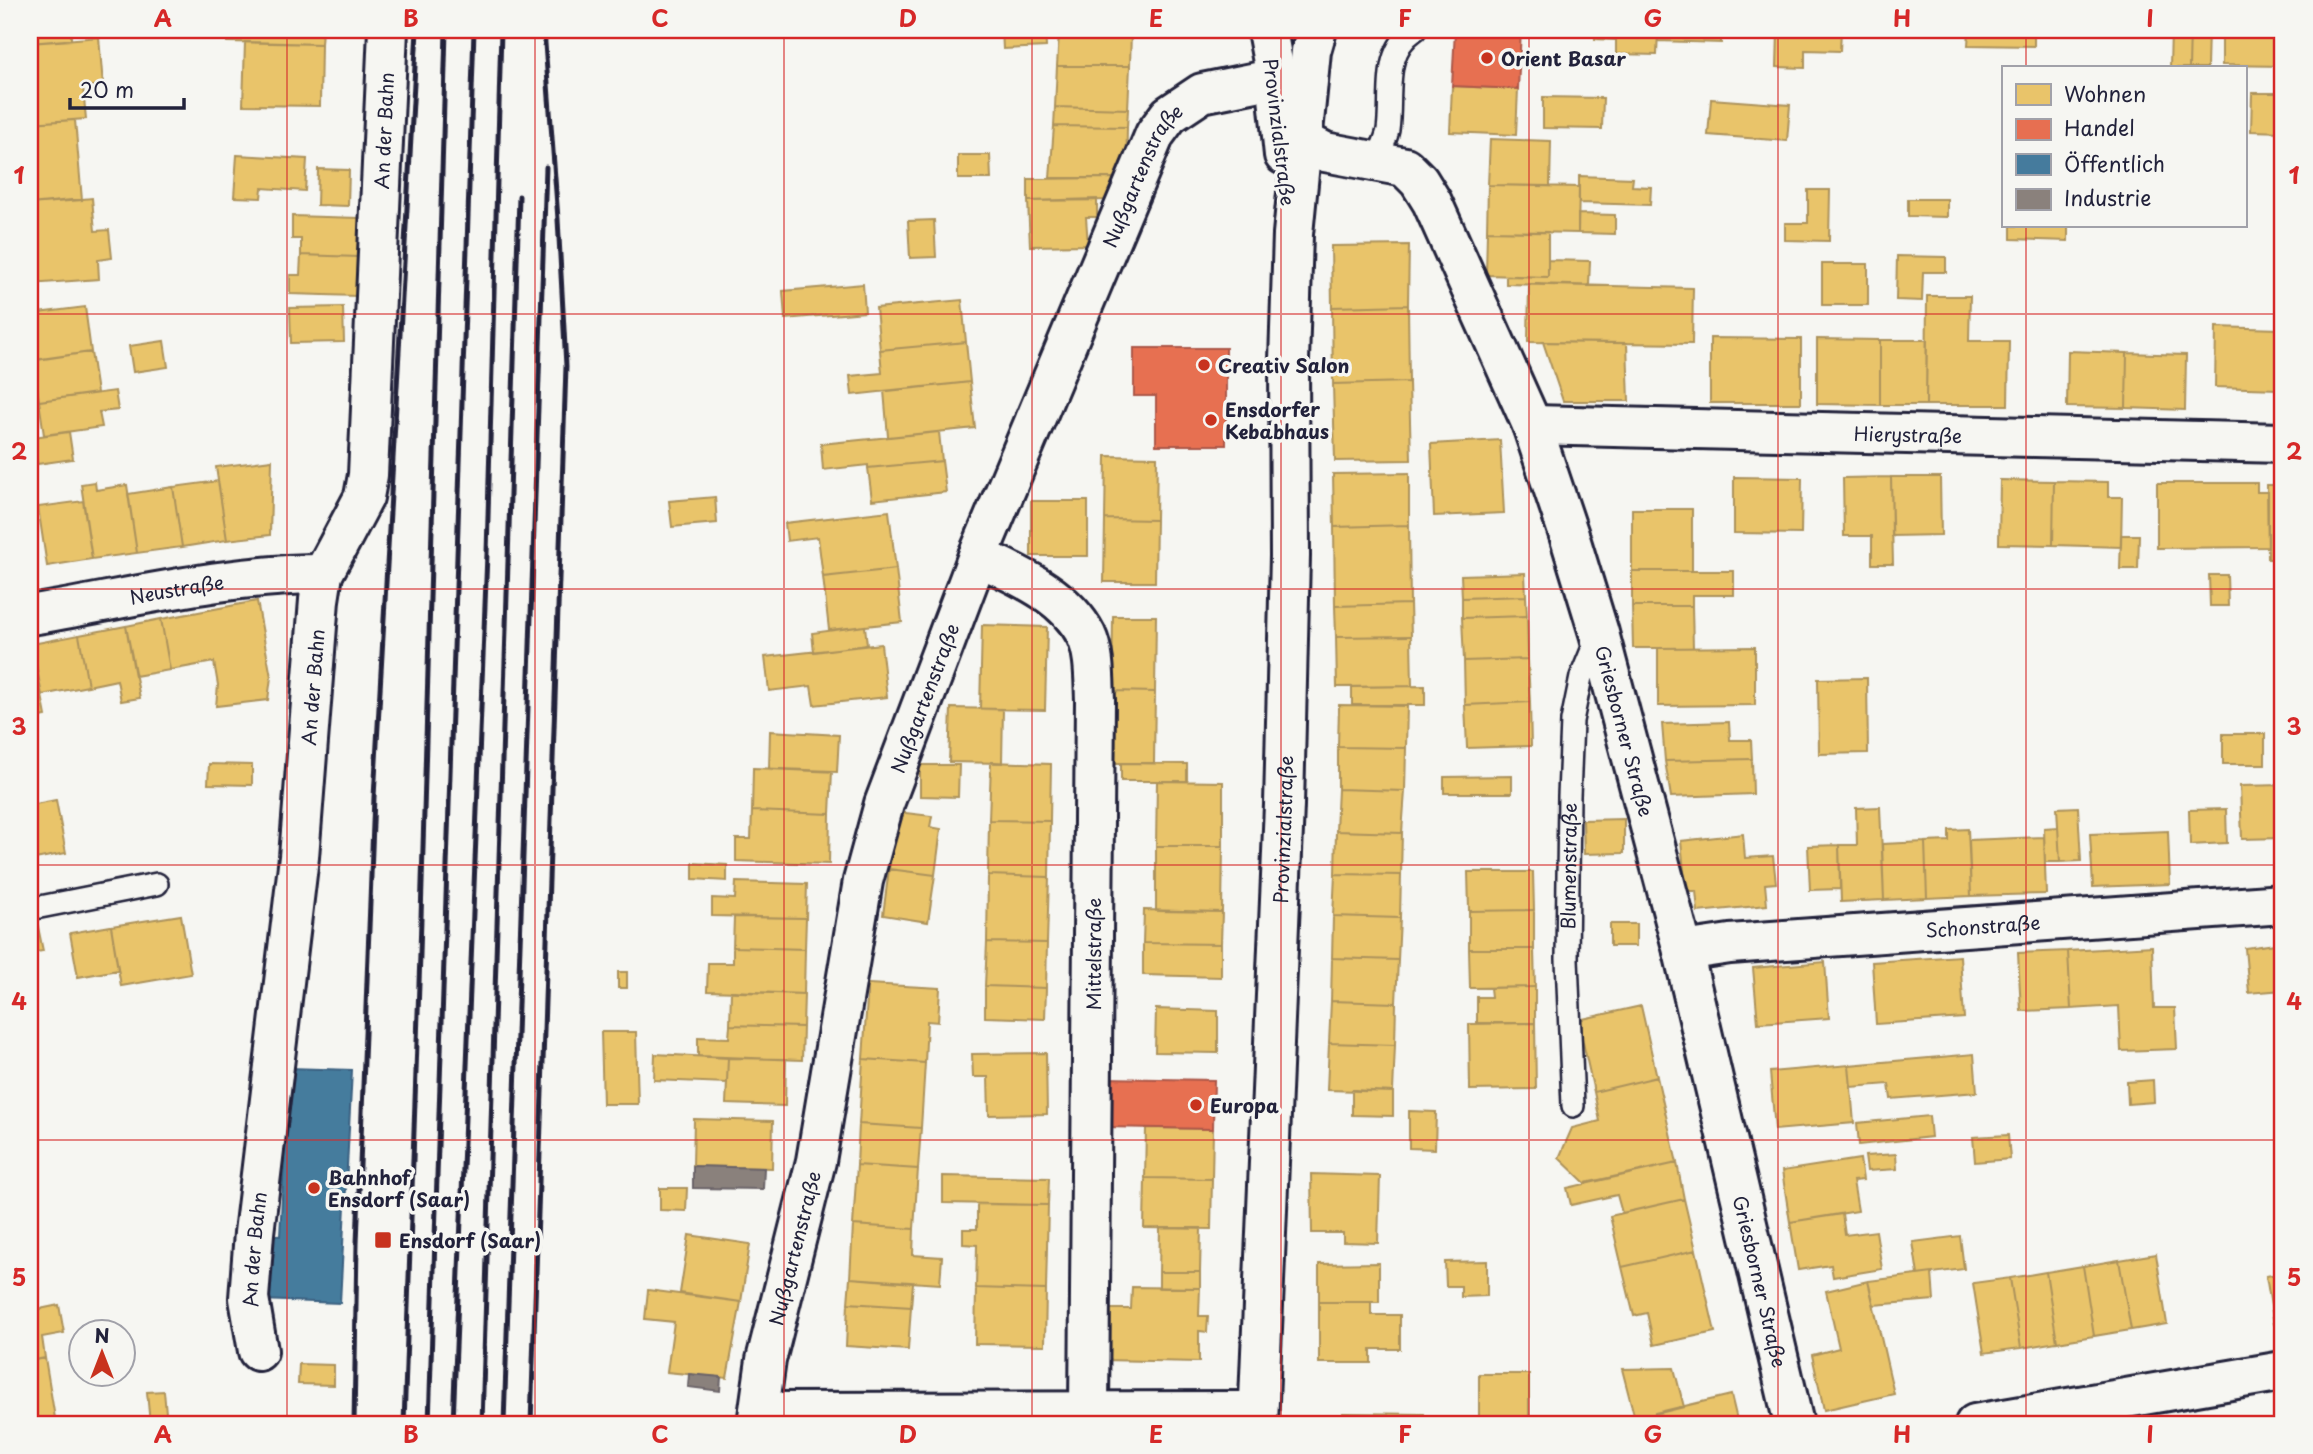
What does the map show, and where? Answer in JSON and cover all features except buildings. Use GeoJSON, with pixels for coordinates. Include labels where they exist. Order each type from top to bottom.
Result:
{"type":"FeatureCollection","features":[{"type":"Feature","properties":{"kind":"street","name":"An der Bahn"},"geometry":{"type":"LineString","coordinates":[[258,1351],[250,1298],[254,1233],[299,857],[319,600],[324,574],[358,512],[368,475],[388,30]]}},
{"type":"Feature","properties":{"kind":"street","name":"Provinzialstraße"},"geometry":{"type":"LineString","coordinates":[[1266,30],[1276,78],[1293,234]]}},
{"type":"Feature","properties":{"kind":"street","name":"Provinzialstraße"},"geometry":{"type":"LineString","coordinates":[[1258,1418],[1284,805],[1293,234],[1311,51],[1317,30]]}},
{"type":"Feature","properties":{"kind":"street","name":"Nußgartenstraße"},"geometry":{"type":"LineString","coordinates":[[758,1418],[766,1360],[816,1161],[863,881],[884,804],[978,556],[1155,134],[1169,115],[1202,93],[1276,78]]}},
{"type":"Feature","properties":{"kind":"street","name":"Griesborner Straße"},"geometry":{"type":"LineString","coordinates":[[1302,140],[1325,152],[1405,167],[1419,181],[1432,202],[1532,425],[1599,633],[1683,951],[1794,1424]]}},
{"type":"Feature","properties":{"kind":"street","name":"Hierystraße"},"geometry":{"type":"LineString","coordinates":[[1532,425],[2283,443]]}},
{"type":"Feature","properties":{"kind":"street","name":"Mittelstraße"},"geometry":{"type":"LineString","coordinates":[[978,556],[1038,586],[1067,609],[1087,636],[1093,665],[1095,700],[1089,1410]]}},
{"type":"Feature","properties":{"kind":"street","name":"Neustraße"},"geometry":{"type":"LineString","coordinates":[[30,615],[235,580],[286,574],[324,574]]}},
{"type":"Feature","properties":{"kind":"street","name":"Schonstraße"},"geometry":{"type":"LineString","coordinates":[[1683,951],[1730,944],[2283,904]]}},
{"type":"Feature","properties":{"kind":"street"},"geometry":{"type":"LineString","coordinates":[[1975,1424],[2283,1371]]}},
{"type":"Feature","properties":{"kind":"street"},"geometry":{"type":"LineString","coordinates":[[758,1418],[1089,1410],[1258,1418]]}},
{"type":"Feature","properties":{"kind":"lane"},"geometry":{"type":"LineString","coordinates":[[1384,162],[1390,71],[1398,46],[1415,30]]}},
{"type":"Feature","properties":{"kind":"lane","name":"Blumenstraße"},"geometry":{"type":"LineString","coordinates":[[1573,1106],[1567,959],[1572,733],[1581,677],[1599,633]]}},
{"type":"Feature","properties":{"kind":"lane"},"geometry":{"type":"LineString","coordinates":[[30,909],[157,884]]}},
{"type":"Feature","properties":{"kind":"railway"},"geometry":{"type":"LineString","coordinates":[[354,1424],[357,1244],[374,797],[417,30]]}},
{"type":"Feature","properties":{"kind":"railway"},"geometry":{"type":"LineString","coordinates":[[404,1424],[446,30]]}},
{"type":"Feature","properties":{"kind":"railway"},"geometry":{"type":"LineString","coordinates":[[429,1424],[474,30]]}},
{"type":"Feature","properties":{"kind":"railway"},"geometry":{"type":"LineString","coordinates":[[453,1424],[487,554],[501,30]]}},
{"type":"Feature","properties":{"kind":"railway"},"geometry":{"type":"LineString","coordinates":[[531,1424],[566,366],[544,30]]}},
{"type":"Feature","properties":{"kind":"railway"},"geometry":{"type":"LineString","coordinates":[[504,1424],[546,167]]}},
{"type":"Feature","properties":{"kind":"railway"},"geometry":{"type":"LineString","coordinates":[[482,1424],[519,196]]}},
{"type":"Feature","properties":{"kind":"place","name":"Orient Basar"},"geometry":{"type":"Point","coordinates":[1487,58]}},
{"type":"Feature","properties":{"kind":"place","name":"Creativ Salon"},"geometry":{"type":"Point","coordinates":[1204,365]}},
{"type":"Feature","properties":{"kind":"place","name":"Ensdorfer Kebabhaus"},"geometry":{"type":"Point","coordinates":[1211,420]}},
{"type":"Feature","properties":{"kind":"place","name":"Europa"},"geometry":{"type":"Point","coordinates":[1196,1105]}},
{"type":"Feature","properties":{"kind":"place","name":"Bahnhof Ensdorf (Saar)"},"geometry":{"type":"Point","coordinates":[314,1188]}},
{"type":"Feature","properties":{"kind":"place","name":"Ensdorf (Saar)"},"geometry":{"type":"Point","coordinates":[383,1240]}}]}
